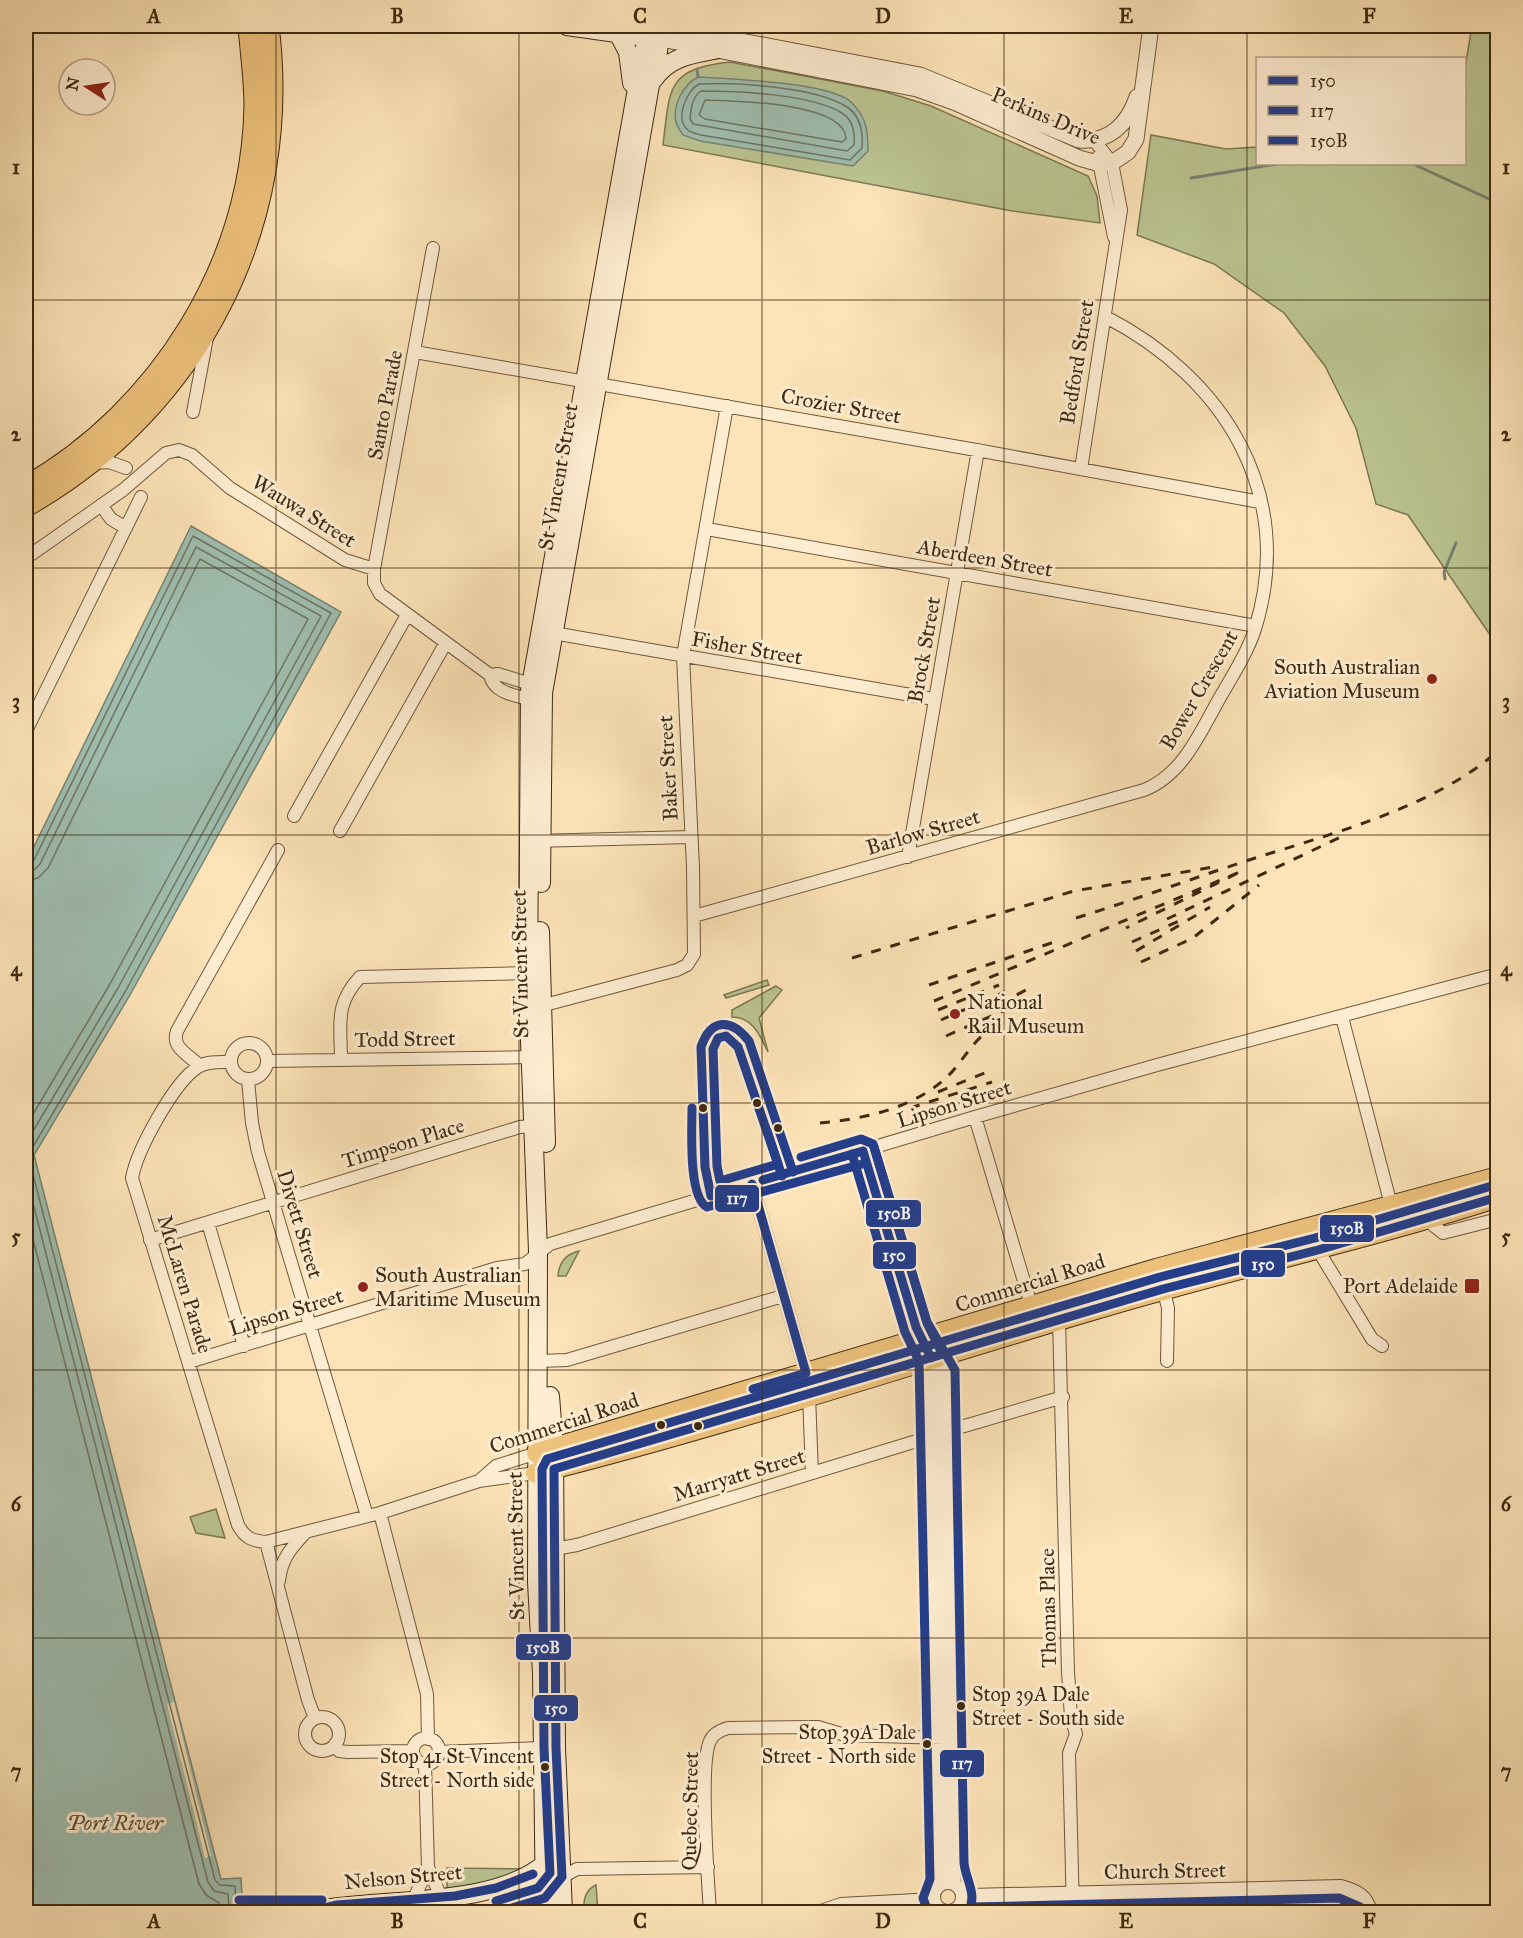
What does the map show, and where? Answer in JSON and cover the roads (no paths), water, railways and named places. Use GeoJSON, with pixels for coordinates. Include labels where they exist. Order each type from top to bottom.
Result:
{"type":"FeatureCollection","features":[{"type":"Feature","properties":{"kind":"highway"},"geometry":{"type":"LineString","coordinates":[[26,506],[93,463],[147,411],[184,367],[208,331],[234,279],[253,226],[267,162],[272,74],[254,26]]}},
{"type":"Feature","properties":{"kind":"highway"},"geometry":{"type":"LineString","coordinates":[[26,488],[49,474],[84,446],[136,400],[171,357],[195,320],[210,291],[239,215],[249,162],[255,107],[254,26]]}},
{"type":"Feature","properties":{"kind":"main road","name":"Perkins Drive"},"geometry":{"type":"LineString","coordinates":[[567,26],[618,33],[656,31]]}},
{"type":"Feature","properties":{"kind":"main road","name":"St Vincent Street"},"geometry":{"type":"LineString","coordinates":[[545,1898],[542,1748],[545,1461],[544,1248],[535,1007],[537,692],[643,87],[656,31]]}},
{"type":"Feature","properties":{"kind":"main road"},"geometry":{"type":"LineString","coordinates":[[618,33],[626,45],[633,84],[643,87],[662,67],[673,60],[719,49]]}},
{"type":"Feature","properties":{"kind":"main road","name":"St Vincent Street"},"geometry":{"type":"LineString","coordinates":[[537,692],[553,633],[591,382]]}},
{"type":"Feature","properties":{"kind":"main road","name":"St Vincent Street"},"geometry":{"type":"LineString","coordinates":[[535,1007],[528,973],[536,841]]}},
{"type":"Feature","properties":{"kind":"main road","name":"Commercial Road"},"geometry":{"type":"LineString","coordinates":[[545,1461],[809,1395],[1059,1320],[1092,1300],[1156,1269],[1391,1205],[1495,1180]]}},
{"type":"Feature","properties":{"kind":"main road","name":"Commercial Road"},"geometry":{"type":"LineString","coordinates":[[545,1461],[572,1445],[806,1373],[1032,1308],[1163,1289],[1339,1245],[1497,1197]]}},
{"type":"Feature","properties":{"kind":"main road"},"geometry":{"type":"LineString","coordinates":[[1316,1226],[1322,1238],[1339,1245]]}},
{"type":"Feature","properties":{"kind":"main road"},"geometry":{"type":"LineString","coordinates":[[924,1340],[931,1358]]}},
{"type":"Feature","properties":{"kind":"main road","name":"St Vincent Street"},"geometry":{"type":"LineString","coordinates":[[545,1461],[555,1550],[556,1748],[563,1912]]}},
{"type":"Feature","properties":{"kind":"main road"},"geometry":{"type":"LineString","coordinates":[[480,1892],[528,1877],[545,1864]]}},
{"type":"Feature","properties":{"kind":"main road"},"geometry":{"type":"LineString","coordinates":[[499,1912],[545,1898],[562,1877]]}},
{"type":"Feature","properties":{"kind":"main road","name":"Nelson Street"},"geometry":{"type":"LineString","coordinates":[[239,1912],[307,1911],[338,1905],[480,1892],[498,1898],[545,1898]]}},
{"type":"Feature","properties":{"kind":"street"},"geometry":{"type":"LineString","coordinates":[[1142,83],[1151,26]]}},
{"type":"Feature","properties":{"kind":"street","name":"Perkins Drive"},"geometry":{"type":"LineString","coordinates":[[656,31],[920,75],[968,92],[1066,136],[1094,140],[1112,133],[1126,120],[1142,83]]}},
{"type":"Feature","properties":{"kind":"street","name":"Perkins Drive"},"geometry":{"type":"LineString","coordinates":[[656,31],[719,49],[926,92],[1074,156],[1106,163],[1125,155],[1134,143],[1141,115],[1142,83]]}},
{"type":"Feature","properties":{"kind":"street","name":"Bedford Street"},"geometry":{"type":"LineString","coordinates":[[1081,469],[1122,210],[1106,163],[1094,140]]}},
{"type":"Feature","properties":{"kind":"street","name":"Santo Parade"},"geometry":{"type":"LineString","coordinates":[[374,569],[433,248]]}},
{"type":"Feature","properties":{"kind":"street","name":"Bower Crescent"},"geometry":{"type":"LineString","coordinates":[[1106,317],[1165,354],[1202,388],[1239,440],[1260,502],[1267,558],[1256,626],[1248,648],[1195,742],[1175,769],[1161,781]]}},
{"type":"Feature","properties":{"kind":"street"},"geometry":{"type":"LineString","coordinates":[[193,412],[208,331]]}},
{"type":"Feature","properties":{"kind":"street","name":"Crozier Street"},"geometry":{"type":"LineString","coordinates":[[415,352],[978,450],[1260,502]]}},
{"type":"Feature","properties":{"kind":"street","name":"Baker Street"},"geometry":{"type":"LineString","coordinates":[[535,1007],[646,980],[687,965],[694,954],[683,656],[728,406]]}},
{"type":"Feature","properties":{"kind":"street","name":"Wauwa Street"},"geometry":{"type":"LineString","coordinates":[[26,558],[101,506],[166,453],[179,450],[192,455],[230,488],[345,560],[374,569],[374,583],[380,594],[445,645],[490,675],[491,682],[510,695],[525,698],[537,692]]}},
{"type":"Feature","properties":{"kind":"street","name":"Brock Street"},"geometry":{"type":"LineString","coordinates":[[908,858],[978,450]]}},
{"type":"Feature","properties":{"kind":"street"},"geometry":{"type":"LineString","coordinates":[[93,463],[109,462],[126,468]]}},
{"type":"Feature","properties":{"kind":"street"},"geometry":{"type":"LineString","coordinates":[[26,731],[141,497]]}},
{"type":"Feature","properties":{"kind":"street"},"geometry":{"type":"LineString","coordinates":[[101,506],[111,519],[126,528]]}},
{"type":"Feature","properties":{"kind":"street","name":"Aberdeen Street"},"geometry":{"type":"LineString","coordinates":[[707,529],[1256,626]]}},
{"type":"Feature","properties":{"kind":"street"},"geometry":{"type":"LineString","coordinates":[[294,816],[407,615]]}},
{"type":"Feature","properties":{"kind":"street","name":"Fisher Street"},"geometry":{"type":"LineString","coordinates":[[553,633],[934,699]]}},
{"type":"Feature","properties":{"kind":"street"},"geometry":{"type":"LineString","coordinates":[[340,831],[445,645]]}},
{"type":"Feature","properties":{"kind":"street","name":"Barlow Street"},"geometry":{"type":"LineString","coordinates":[[694,916],[908,858],[1144,790],[1161,781]]}},
{"type":"Feature","properties":{"kind":"street"},"geometry":{"type":"LineString","coordinates":[[536,841],[691,837]]}},
{"type":"Feature","properties":{"kind":"street"},"geometry":{"type":"LineString","coordinates":[[230,1062],[200,1066],[176,1046],[174,1039],[278,850]]}},
{"type":"Feature","properties":{"kind":"street"},"geometry":{"type":"LineString","coordinates":[[341,1060],[341,1006],[349,989],[360,977],[528,973]]}},
{"type":"Feature","properties":{"kind":"street","name":"Lipson Street"},"geometry":{"type":"LineString","coordinates":[[189,1362],[497,1268],[525,1264],[544,1248],[975,1117],[1157,1065],[1497,974]]}},
{"type":"Feature","properties":{"kind":"street"},"geometry":{"type":"LineString","coordinates":[[1342,1017],[1397,1228]]}},
{"type":"Feature","properties":{"kind":"street"},"geometry":{"type":"LineString","coordinates":[[249,1043],[263,1049],[267,1062],[260,1076],[248,1080],[236,1074],[230,1062],[236,1048],[249,1043]]}},
{"type":"Feature","properties":{"kind":"street","name":"Todd Street"},"geometry":{"type":"LineString","coordinates":[[267,1062],[537,1057]]}},
{"type":"Feature","properties":{"kind":"street","name":"McLaren Parade"},"geometry":{"type":"LineString","coordinates":[[200,1066],[178,1087],[143,1145],[134,1165],[134,1188],[238,1525],[244,1536],[255,1541],[266,1542]]}},
{"type":"Feature","properties":{"kind":"street","name":"Divett Street"},"geometry":{"type":"LineString","coordinates":[[248,1080],[252,1123],[273,1203],[367,1516]]}},
{"type":"Feature","properties":{"kind":"street"},"geometry":{"type":"LineString","coordinates":[[975,1117],[1032,1308]]}},
{"type":"Feature","properties":{"kind":"street","name":"Timpson Place"},"geometry":{"type":"LineString","coordinates":[[150,1240],[539,1125]]}},
{"type":"Feature","properties":{"kind":"street"},"geometry":{"type":"LineString","coordinates":[[863,1151],[916,1327],[924,1340]]}},
{"type":"Feature","properties":{"kind":"street"},"geometry":{"type":"LineString","coordinates":[[752,1184],[806,1373]]}},
{"type":"Feature","properties":{"kind":"street"},"geometry":{"type":"LineString","coordinates":[[1427,1220],[1443,1233],[1497,1219]]}},
{"type":"Feature","properties":{"kind":"street"},"geometry":{"type":"LineString","coordinates":[[208,1223],[244,1346]]}},
{"type":"Feature","properties":{"kind":"street"},"geometry":{"type":"LineString","coordinates":[[1318,1250],[1372,1339],[1376,1344],[1382,1346]]}},
{"type":"Feature","properties":{"kind":"street"},"geometry":{"type":"LineString","coordinates":[[1156,1269],[1168,1308],[1167,1360]]}},
{"type":"Feature","properties":{"kind":"street"},"geometry":{"type":"LineString","coordinates":[[545,1362],[567,1360],[783,1296]]}},
{"type":"Feature","properties":{"kind":"street","name":"Thomas Place"},"geometry":{"type":"LineString","coordinates":[[1059,1320],[1063,1397],[1068,1672],[1071,1717],[1076,1734],[1069,1753],[1073,1912]]}},
{"type":"Feature","properties":{"kind":"street"},"geometry":{"type":"LineString","coordinates":[[931,1358],[943,1371],[938,1434],[948,1884]]}},
{"type":"Feature","properties":{"kind":"street"},"geometry":{"type":"LineString","coordinates":[[809,1395],[812,1473]]}},
{"type":"Feature","properties":{"kind":"street","name":"Marryatt Street"},"geometry":{"type":"LineString","coordinates":[[555,1550],[1063,1397]]}},
{"type":"Feature","properties":{"kind":"street","name":"Commercial Road"},"geometry":{"type":"LineString","coordinates":[[479,1481],[496,1466],[545,1461]]}},
{"type":"Feature","properties":{"kind":"street","name":"Commercial Road"},"geometry":{"type":"LineString","coordinates":[[266,1542],[380,1513],[545,1461]]}},
{"type":"Feature","properties":{"kind":"street"},"geometry":{"type":"LineString","coordinates":[[380,1513],[427,1694],[428,1739]]}},
{"type":"Feature","properties":{"kind":"street"},"geometry":{"type":"LineString","coordinates":[[278,1588],[281,1567],[289,1550],[307,1532]]}},
{"type":"Feature","properties":{"kind":"street"},"geometry":{"type":"LineString","coordinates":[[266,1542],[308,1700],[315,1718]]}},
{"type":"Feature","properties":{"kind":"street"},"geometry":{"type":"LineString","coordinates":[[1497,1612],[1497,1715]]}},
{"type":"Feature","properties":{"kind":"street"},"geometry":{"type":"LineString","coordinates":[[315,1718],[326,1718],[335,1724],[339,1734],[335,1744],[321,1751],[307,1743],[307,1726],[315,1718]]}},
{"type":"Feature","properties":{"kind":"street","name":"Quebec Street"},"geometry":{"type":"LineString","coordinates":[[710,1912],[706,1770],[710,1742],[720,1730],[818,1727],[845,1735],[944,1738]]}},
{"type":"Feature","properties":{"kind":"street"},"geometry":{"type":"LineString","coordinates":[[428,1739],[436,1743],[438,1752],[434,1761],[425,1764],[417,1760],[413,1751],[417,1742],[428,1739]]}},
{"type":"Feature","properties":{"kind":"street"},"geometry":{"type":"LineString","coordinates":[[335,1744],[339,1751],[348,1752],[413,1751]]}},
{"type":"Feature","properties":{"kind":"street"},"geometry":{"type":"LineString","coordinates":[[438,1752],[542,1748]]}},
{"type":"Feature","properties":{"kind":"street"},"geometry":{"type":"LineString","coordinates":[[425,1764],[428,1867],[441,1897]]}},
{"type":"Feature","properties":{"kind":"street"},"geometry":{"type":"LineString","coordinates":[[414,1899],[428,1867]]}},
{"type":"Feature","properties":{"kind":"street"},"geometry":{"type":"LineString","coordinates":[[562,1877],[577,1869],[708,1867]]}},
{"type":"Feature","properties":{"kind":"street"},"geometry":{"type":"LineString","coordinates":[[934,1899],[941,1908],[949,1912],[959,1905],[962,1898],[960,1890],[948,1884]]}},
{"type":"Feature","properties":{"kind":"street"},"geometry":{"type":"LineString","coordinates":[[934,1899],[936,1890],[948,1884]]}},
{"type":"Feature","properties":{"kind":"street","name":"Church Street"},"geometry":{"type":"LineString","coordinates":[[962,1898],[1073,1892],[1341,1886],[1355,1890],[1366,1897],[1371,1912]]}},
{"type":"Feature","properties":{"kind":"street"},"geometry":{"type":"LineString","coordinates":[[818,1912],[841,1904],[934,1899]]}},
{"type":"Feature","properties":{"kind":"water"},"geometry":{"type":"Polygon","coordinates":[[[698,77],[804,86],[842,97],[853,104],[864,120],[868,151],[853,166],[700,141],[683,135],[676,122],[676,109],[684,90],[698,77]]]}},
{"type":"Feature","properties":{"kind":"water","name":"Port River"},"geometry":{"type":"Polygon","coordinates":[[[191,526],[341,612],[130,995],[34,1155],[221,1879],[241,1878],[243,1912],[26,1912],[26,863],[191,526]]]}},
{"type":"Feature","properties":{"kind":"waterway"},"geometry":{"type":"LineString","coordinates":[[697,69],[698,77]]}},
{"type":"Feature","properties":{"kind":"waterway"},"geometry":{"type":"LineString","coordinates":[[1191,178],[1271,165]]}},
{"type":"Feature","properties":{"kind":"waterway"},"geometry":{"type":"LineString","coordinates":[[1415,165],[1498,203]]}},
{"type":"Feature","properties":{"kind":"waterway"},"geometry":{"type":"LineString","coordinates":[[1445,579],[1444,572],[1456,543]]}},
{"type":"Feature","properties":{"kind":"railway"},"geometry":{"type":"LineString","coordinates":[[1076,918],[1380,817],[1443,788],[1472,771],[1498,751]]}},
{"type":"Feature","properties":{"kind":"railway"},"geometry":{"type":"LineString","coordinates":[[1167,919],[1343,836]]}},
{"type":"Feature","properties":{"kind":"railway"},"geometry":{"type":"LineString","coordinates":[[852,958],[1074,891],[1213,867]]}},
{"type":"Feature","properties":{"kind":"railway"},"geometry":{"type":"LineString","coordinates":[[934,1001],[1242,871],[1126,928]]}},
{"type":"Feature","properties":{"kind":"railway"},"geometry":{"type":"LineString","coordinates":[[1141,962],[1193,938],[1259,885]]}},
{"type":"Feature","properties":{"kind":"railway"},"geometry":{"type":"LineString","coordinates":[[1136,951],[1210,907]]}},
{"type":"Feature","properties":{"kind":"railway"},"geometry":{"type":"LineString","coordinates":[[1132,942],[1179,921]]}},
{"type":"Feature","properties":{"kind":"railway"},"geometry":{"type":"LineString","coordinates":[[929,985],[1060,940]]}},
{"type":"Feature","properties":{"kind":"railway"},"geometry":{"type":"LineString","coordinates":[[938,1010],[999,985]]}},
{"type":"Feature","properties":{"kind":"railway"},"geometry":{"type":"LineString","coordinates":[[941,1020],[1009,990]]}},
{"type":"Feature","properties":{"kind":"railway"},"geometry":{"type":"LineString","coordinates":[[999,1004],[1026,990]]}},
{"type":"Feature","properties":{"kind":"railway"},"geometry":{"type":"LineString","coordinates":[[946,1036],[1030,999]]}},
{"type":"Feature","properties":{"kind":"railway"},"geometry":{"type":"LineString","coordinates":[[820,1123],[871,1115],[905,1104],[920,1096],[948,1076],[977,1041],[999,1025]]}},
{"type":"Feature","properties":{"kind":"railway"},"geometry":{"type":"LineString","coordinates":[[938,1092],[987,1072]]}},
{"type":"Feature","properties":{"kind":"railway"},"geometry":{"type":"LineString","coordinates":[[910,1108],[992,1082]]}},
{"type":"Feature","properties":{"kind":"place","name":"South Australian Aviation Museum"},"geometry":{"type":"Point","coordinates":[1432,679]}},
{"type":"Feature","properties":{"kind":"place","name":"National Rail Museum"},"geometry":{"type":"Point","coordinates":[955,1014]}},
{"type":"Feature","properties":{"kind":"place","name":"Port Adelaide"},"geometry":{"type":"Point","coordinates":[1472,1286]}},
{"type":"Feature","properties":{"kind":"place","name":"South Australian Maritime Museum"},"geometry":{"type":"Point","coordinates":[363,1287]}},
{"type":"Feature","properties":{"kind":"place","name":"Stop 39A Dale Street - South side"},"geometry":{"type":"Point","coordinates":[961,1706]}},
{"type":"Feature","properties":{"kind":"place","name":"Stop 39A Dale Street - North side"},"geometry":{"type":"Point","coordinates":[927,1744]}},
{"type":"Feature","properties":{"kind":"place","name":"Stop 41 St Vincent Street - North side"},"geometry":{"type":"Point","coordinates":[545,1767]}}]}
